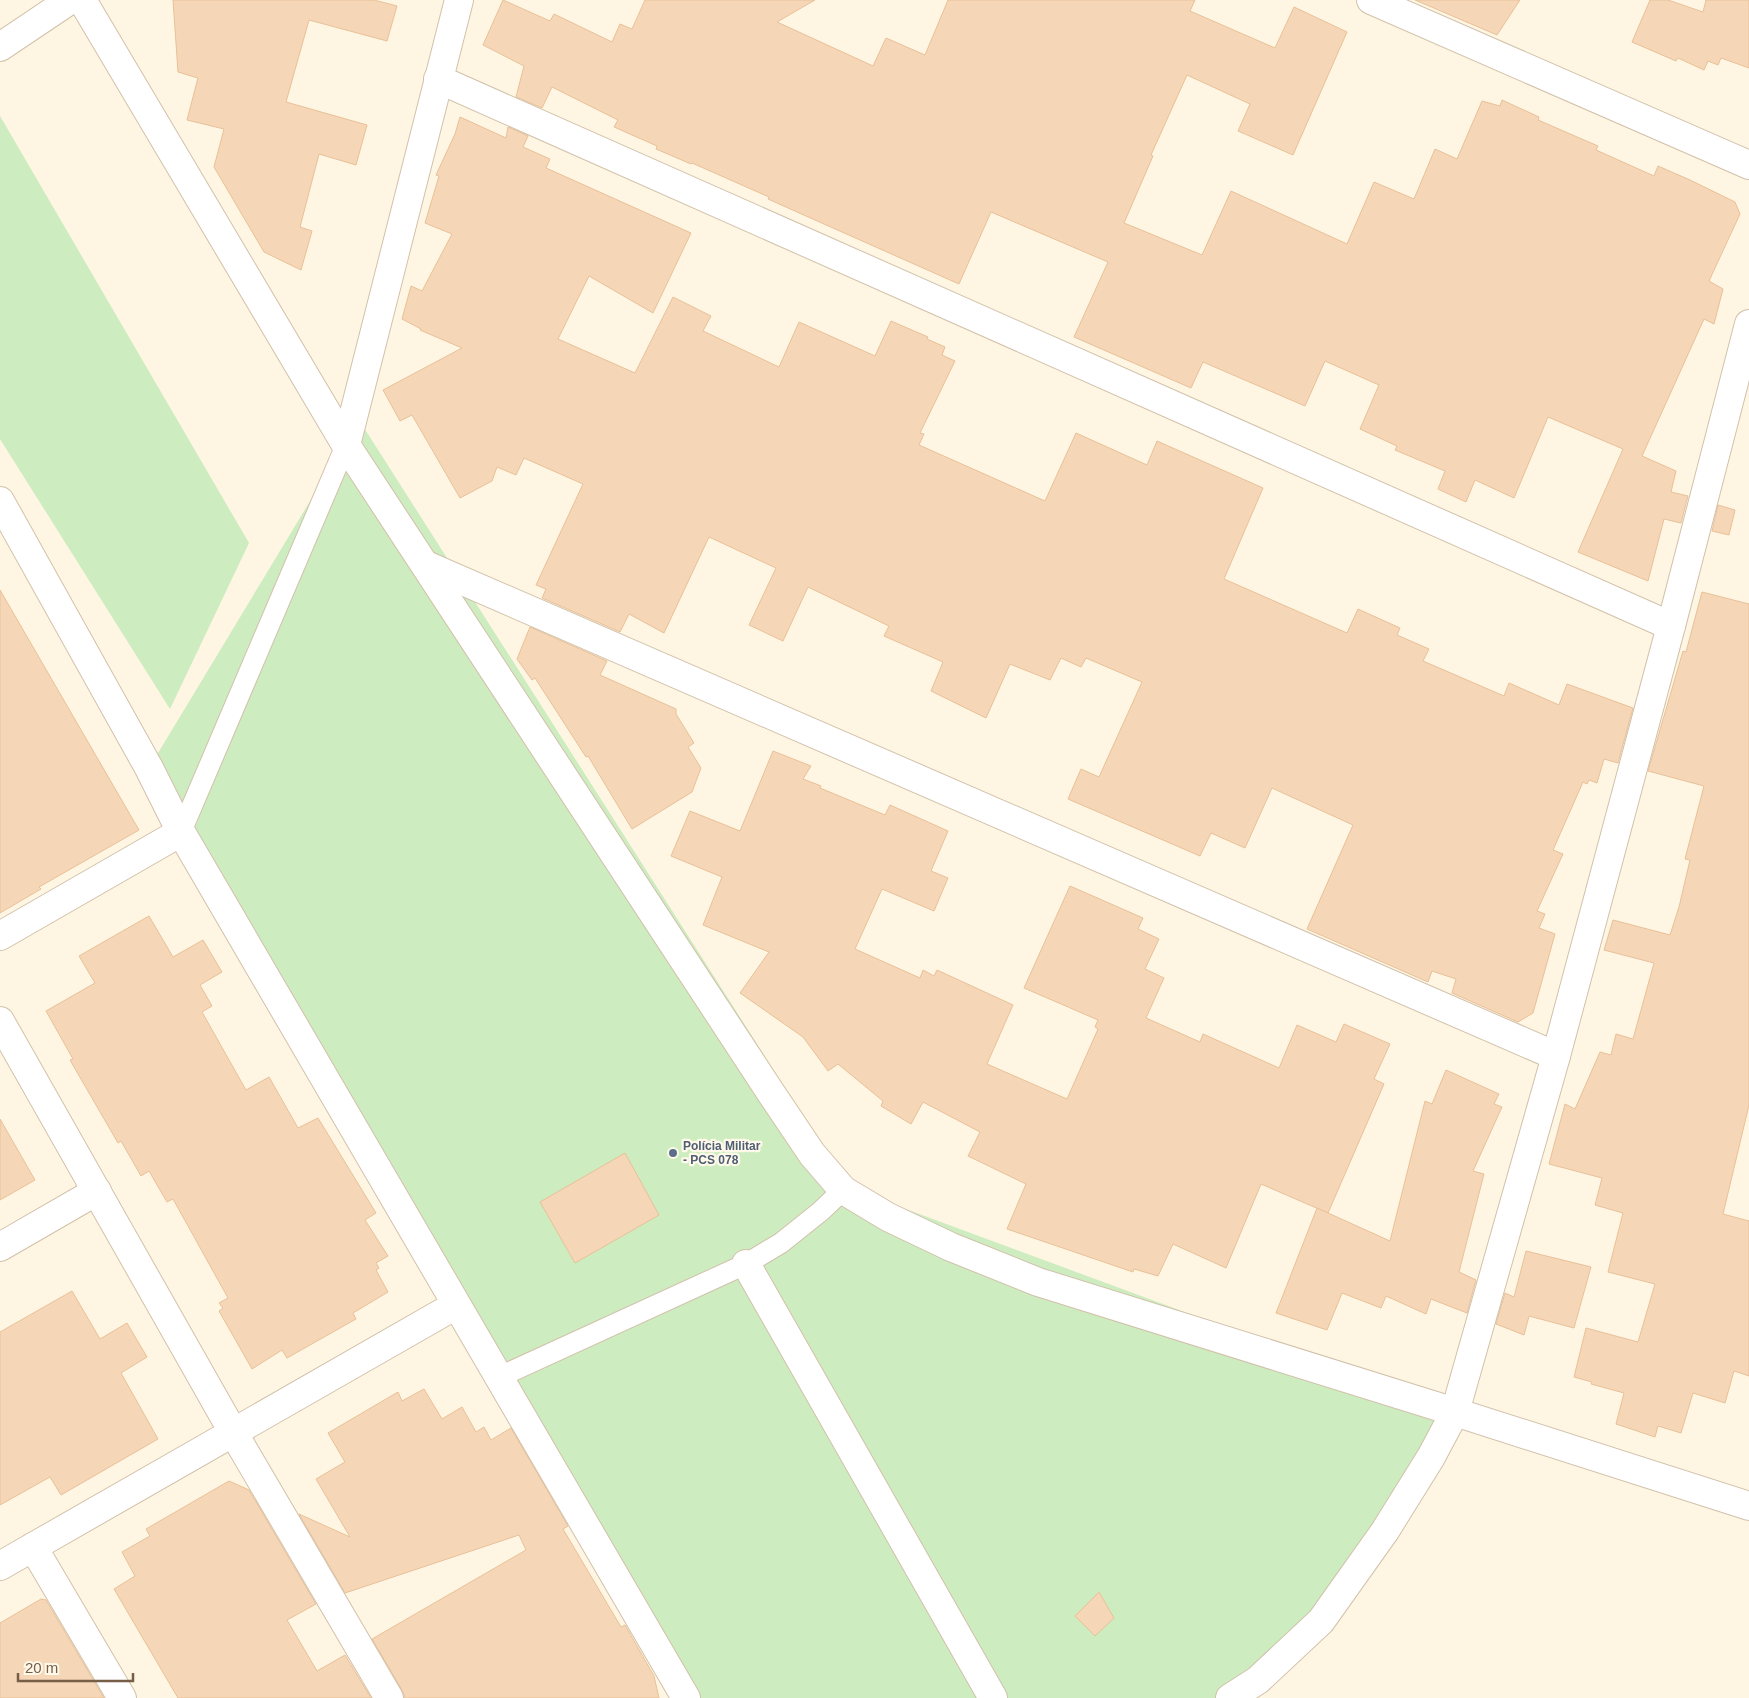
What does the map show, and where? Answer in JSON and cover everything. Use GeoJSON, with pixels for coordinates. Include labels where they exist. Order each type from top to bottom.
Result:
{"type":"FeatureCollection","features":[{"type":"Feature","properties":{"kind":"street"},"geometry":{"type":"LineString","coordinates":[[0,47],[70,0]]}},
{"type":"Feature","properties":{"kind":"street"},"geometry":{"type":"LineString","coordinates":[[82,0],[346,446],[812,1154],[843,1190],[888,1217],[950,1247],[1038,1282],[1749,1506]]}},
{"type":"Feature","properties":{"kind":"street"},"geometry":{"type":"LineString","coordinates":[[346,446],[459,0]]}},
{"type":"Feature","properties":{"kind":"street"},"geometry":{"type":"LineString","coordinates":[[1371,0],[1749,165]]}},
{"type":"Feature","properties":{"kind":"street"},"geometry":{"type":"LineString","coordinates":[[438,79],[1671,626]]}},
{"type":"Feature","properties":{"kind":"street"},"geometry":{"type":"LineString","coordinates":[[1230,1698],[1258,1680],[1321,1621],[1385,1531],[1431,1457],[1455,1412],[1556,1056],[1671,626],[1749,324]]}},
{"type":"Feature","properties":{"kind":"street"},"geometry":{"type":"LineString","coordinates":[[0,500],[149,768],[181,832],[686,1698]]}},
{"type":"Feature","properties":{"kind":"street"},"geometry":{"type":"LineString","coordinates":[[426,565],[1556,1056]]}},
{"type":"Feature","properties":{"kind":"street"},"geometry":{"type":"LineString","coordinates":[[0,936],[181,832]]}},
{"type":"Feature","properties":{"kind":"street"},"geometry":{"type":"LineString","coordinates":[[0,1021],[234,1432],[389,1698]]}},
{"type":"Feature","properties":{"kind":"street"},"geometry":{"type":"LineString","coordinates":[[0,1247],[97,1191]]}},
{"type":"Feature","properties":{"kind":"street"},"geometry":{"type":"LineString","coordinates":[[746,1264],[993,1698]]}},
{"type":"Feature","properties":{"kind":"street"},"geometry":{"type":"LineString","coordinates":[[0,1566],[456,1305]]}},
{"type":"Feature","properties":{"kind":"street"},"geometry":{"type":"LineString","coordinates":[[33,1547],[122,1698]]}},
{"type":"Feature","properties":{"kind":"lane"},"geometry":{"type":"LineString","coordinates":[[181,832],[346,446]]}},
{"type":"Feature","properties":{"kind":"lane"},"geometry":{"type":"LineString","coordinates":[[499,1377],[746,1264],[781,1243],[843,1190]]}},
{"type":"Feature","properties":{"kind":"green space"},"geometry":{"type":"Polygon","coordinates":[[[0,116],[249,543],[170,709],[0,439],[0,116]]]}},
{"type":"Feature","properties":{"kind":"green space"},"geometry":{"type":"Polygon","coordinates":[[[359,420],[849,1188],[1455,1412],[1329,1602],[1218,1698],[686,1698],[149,768],[359,420]]]}},
{"type":"Feature","properties":{"kind":"building"},"geometry":{"type":"Polygon","coordinates":[[[173,0],[374,0],[397,6],[387,41],[309,20],[286,102],[367,125],[356,165],[319,154],[300,227],[312,231],[301,270],[264,252],[214,167],[224,129],[187,120],[198,78],[178,72],[173,0]]]}},
{"type":"Feature","properties":{"kind":"building"},"geometry":{"type":"Polygon","coordinates":[[[503,0],[550,21],[554,14],[612,42],[620,24],[632,29],[645,0],[815,0],[777,22],[873,66],[886,38],[925,55],[948,0],[1195,0],[1190,11],[1275,48],[1294,7],[1347,32],[1293,155],[1238,131],[1250,104],[1187,75],[1151,155],[1153,156],[1124,223],[1202,255],[1231,191],[1347,244],[1374,182],[1414,199],[1435,149],[1457,159],[1482,101],[1500,106],[1502,100],[1539,117],[1538,120],[1598,146],[1596,150],[1654,176],[1658,166],[1690,180],[1735,202],[1740,214],[1709,281],[1723,289],[1714,324],[1704,319],[1642,456],[1676,471],[1671,492],[1688,496],[1681,523],[1664,519],[1648,581],[1578,552],[1623,449],[1548,417],[1514,498],[1475,480],[1466,502],[1438,489],[1445,471],[1395,450],[1397,446],[1360,429],[1379,385],[1325,361],[1305,406],[1203,362],[1191,388],[1074,337],[1108,262],[991,212],[959,284],[768,199],[769,197],[656,149],[657,146],[614,127],[618,120],[552,87],[542,108],[516,97],[524,66],[483,45],[503,0]]]}},
{"type":"Feature","properties":{"kind":"building"},"geometry":{"type":"Polygon","coordinates":[[[1415,0],[1520,0],[1497,35],[1415,0]]]}},
{"type":"Feature","properties":{"kind":"building"},"geometry":{"type":"Polygon","coordinates":[[[1650,0],[1668,0],[1703,12],[1706,0],[1749,0],[1749,68],[1721,58],[1718,65],[1708,61],[1704,70],[1678,58],[1676,61],[1632,42],[1650,0]]]}},
{"type":"Feature","properties":{"kind":"building"},"geometry":{"type":"Polygon","coordinates":[[[460,117],[506,138],[508,127],[528,136],[523,147],[550,159],[546,168],[691,233],[653,313],[589,276],[558,339],[635,373],[673,297],[711,316],[703,331],[779,367],[799,322],[875,356],[891,321],[928,337],[927,339],[945,347],[942,355],[955,361],[920,433],[924,434],[919,445],[1045,501],[1076,433],[1147,465],[1157,441],[1263,488],[1224,579],[1347,633],[1358,609],[1400,628],[1397,635],[1429,649],[1423,661],[1504,696],[1509,683],[1559,705],[1567,684],[1633,708],[1618,763],[1604,759],[1597,783],[1589,780],[1587,784],[1583,782],[1553,850],[1563,854],[1537,911],[1545,914],[1539,928],[1555,934],[1533,1013],[1518,1022],[1452,993],[1456,979],[1432,971],[1428,982],[1307,929],[1353,825],[1272,788],[1245,848],[1211,833],[1200,856],[1068,799],[1081,769],[1099,777],[1142,682],[1086,658],[1081,667],[1061,658],[1050,680],[1010,664],[986,718],[931,691],[943,662],[884,636],[889,626],[808,587],[783,641],[749,625],[776,568],[709,537],[664,633],[629,614],[620,632],[542,598],[546,589],[536,585],[583,484],[524,458],[516,475],[497,467],[492,481],[460,498],[412,415],[400,421],[383,390],[462,348],[420,330],[402,319],[411,286],[422,291],[452,234],[425,223],[439,176],[436,175],[455,134],[460,117]]]}},
{"type":"Feature","properties":{"kind":"building"},"geometry":{"type":"Polygon","coordinates":[[[1718,505],[1735,510],[1729,535],[1712,531],[1718,505]]]}},
{"type":"Feature","properties":{"kind":"building"},"geometry":{"type":"Polygon","coordinates":[[[0,590],[139,830],[39,887],[41,889],[0,913],[0,590]]]}},
{"type":"Feature","properties":{"kind":"building"},"geometry":{"type":"Polygon","coordinates":[[[1702,592],[1749,604],[1749,1105],[1723,1214],[1749,1221],[1749,1376],[1734,1371],[1725,1403],[1693,1393],[1681,1433],[1658,1426],[1655,1437],[1616,1424],[1624,1393],[1574,1377],[1586,1328],[1638,1342],[1655,1284],[1608,1272],[1623,1213],[1595,1205],[1602,1178],[1549,1164],[1565,1104],[1575,1109],[1600,1052],[1611,1055],[1616,1034],[1633,1039],[1654,963],[1604,950],[1613,920],[1670,935],[1679,907],[1690,860],[1685,859],[1704,786],[1648,771],[1683,651],[1686,652],[1702,592]]]}},
{"type":"Feature","properties":{"kind":"building"},"geometry":{"type":"Polygon","coordinates":[[[530,627],[607,661],[600,675],[676,709],[676,714],[694,743],[688,747],[701,768],[692,792],[632,829],[588,756],[586,757],[535,678],[532,680],[517,659],[530,627]]]}},
{"type":"Feature","properties":{"kind":"building"},"geometry":{"type":"Polygon","coordinates":[[[773,751],[811,766],[803,779],[821,786],[820,788],[885,815],[890,805],[948,831],[931,871],[948,878],[934,911],[882,889],[855,949],[920,978],[923,970],[934,976],[937,970],[1013,1005],[987,1064],[1067,1099],[1098,1029],[1095,1027],[1098,1020],[1024,988],[1070,886],[1143,918],[1138,929],[1159,939],[1145,969],[1164,978],[1146,1018],[1200,1042],[1203,1034],[1279,1068],[1297,1025],[1336,1042],[1344,1024],[1390,1044],[1374,1079],[1384,1084],[1328,1213],[1261,1184],[1226,1268],[1173,1244],[1158,1276],[1134,1269],[1133,1272],[1007,1229],[1026,1184],[968,1156],[980,1132],[923,1102],[911,1124],[881,1106],[883,1101],[838,1064],[828,1071],[803,1037],[740,993],[769,952],[703,925],[722,877],[671,856],[690,811],[740,831],[773,751]]]}},
{"type":"Feature","properties":{"kind":"building"},"geometry":{"type":"Polygon","coordinates":[[[149,916],[173,957],[203,940],[222,972],[200,985],[212,1006],[202,1012],[246,1090],[269,1077],[298,1128],[318,1118],[376,1213],[365,1220],[388,1256],[376,1263],[379,1268],[376,1270],[388,1292],[353,1313],[356,1319],[287,1358],[282,1350],[252,1369],[219,1311],[223,1308],[219,1303],[228,1298],[173,1199],[167,1202],[149,1171],[141,1176],[121,1141],[118,1143],[70,1060],[73,1059],[46,1011],[95,983],[79,956],[149,916]]]}},
{"type":"Feature","properties":{"kind":"building"},"geometry":{"type":"Polygon","coordinates":[[[1446,1070],[1499,1094],[1494,1104],[1502,1107],[1473,1171],[1484,1174],[1459,1272],[1476,1280],[1467,1313],[1431,1299],[1426,1314],[1386,1296],[1381,1308],[1342,1293],[1327,1330],[1276,1313],[1317,1208],[1390,1241],[1425,1101],[1432,1104],[1446,1070]]]}},
{"type":"Feature","properties":{"kind":"building"},"geometry":{"type":"Polygon","coordinates":[[[0,1119],[35,1180],[0,1200],[0,1119]]]}},
{"type":"Feature","properties":{"kind":"building"},"geometry":{"type":"Polygon","coordinates":[[[625,1153],[659,1215],[575,1263],[540,1202],[625,1153]]]}},
{"type":"Feature","properties":{"kind":"building"},"geometry":{"type":"Polygon","coordinates":[[[1526,1251],[1591,1267],[1574,1328],[1529,1316],[1524,1335],[1496,1324],[1505,1293],[1514,1297],[1526,1251]]]}},
{"type":"Feature","properties":{"kind":"building"},"geometry":{"type":"Polygon","coordinates":[[[72,1291],[100,1339],[127,1323],[147,1357],[121,1373],[158,1439],[61,1495],[50,1477],[0,1505],[0,1332],[72,1291]]]}},
{"type":"Feature","properties":{"kind":"building"},"geometry":{"type":"Polygon","coordinates":[[[424,1389],[442,1419],[462,1407],[476,1432],[484,1427],[491,1440],[511,1428],[568,1526],[563,1529],[621,1627],[625,1625],[654,1676],[659,1698],[405,1698],[372,1639],[526,1550],[519,1535],[345,1593],[299,1514],[350,1537],[316,1479],[345,1462],[328,1433],[398,1392],[402,1401],[424,1389]]]}},
{"type":"Feature","properties":{"kind":"building"},"geometry":{"type":"Polygon","coordinates":[[[229,1481],[249,1490],[316,1604],[287,1620],[317,1671],[345,1655],[371,1698],[178,1698],[114,1589],[135,1576],[122,1552],[150,1536],[146,1529],[229,1481]]]}},
{"type":"Feature","properties":{"kind":"building"},"geometry":{"type":"Polygon","coordinates":[[[1099,1592],[1114,1618],[1095,1636],[1075,1616],[1099,1592]]]}},
{"type":"Feature","properties":{"kind":"building"},"geometry":{"type":"Polygon","coordinates":[[[41,1599],[46,1600],[104,1698],[0,1698],[0,1623],[41,1599]]]}},
{"type":"Feature","properties":{"kind":"place","name":"Polícia Militar - PCS 078"},"geometry":{"type":"Point","coordinates":[673,1153]}}]}
